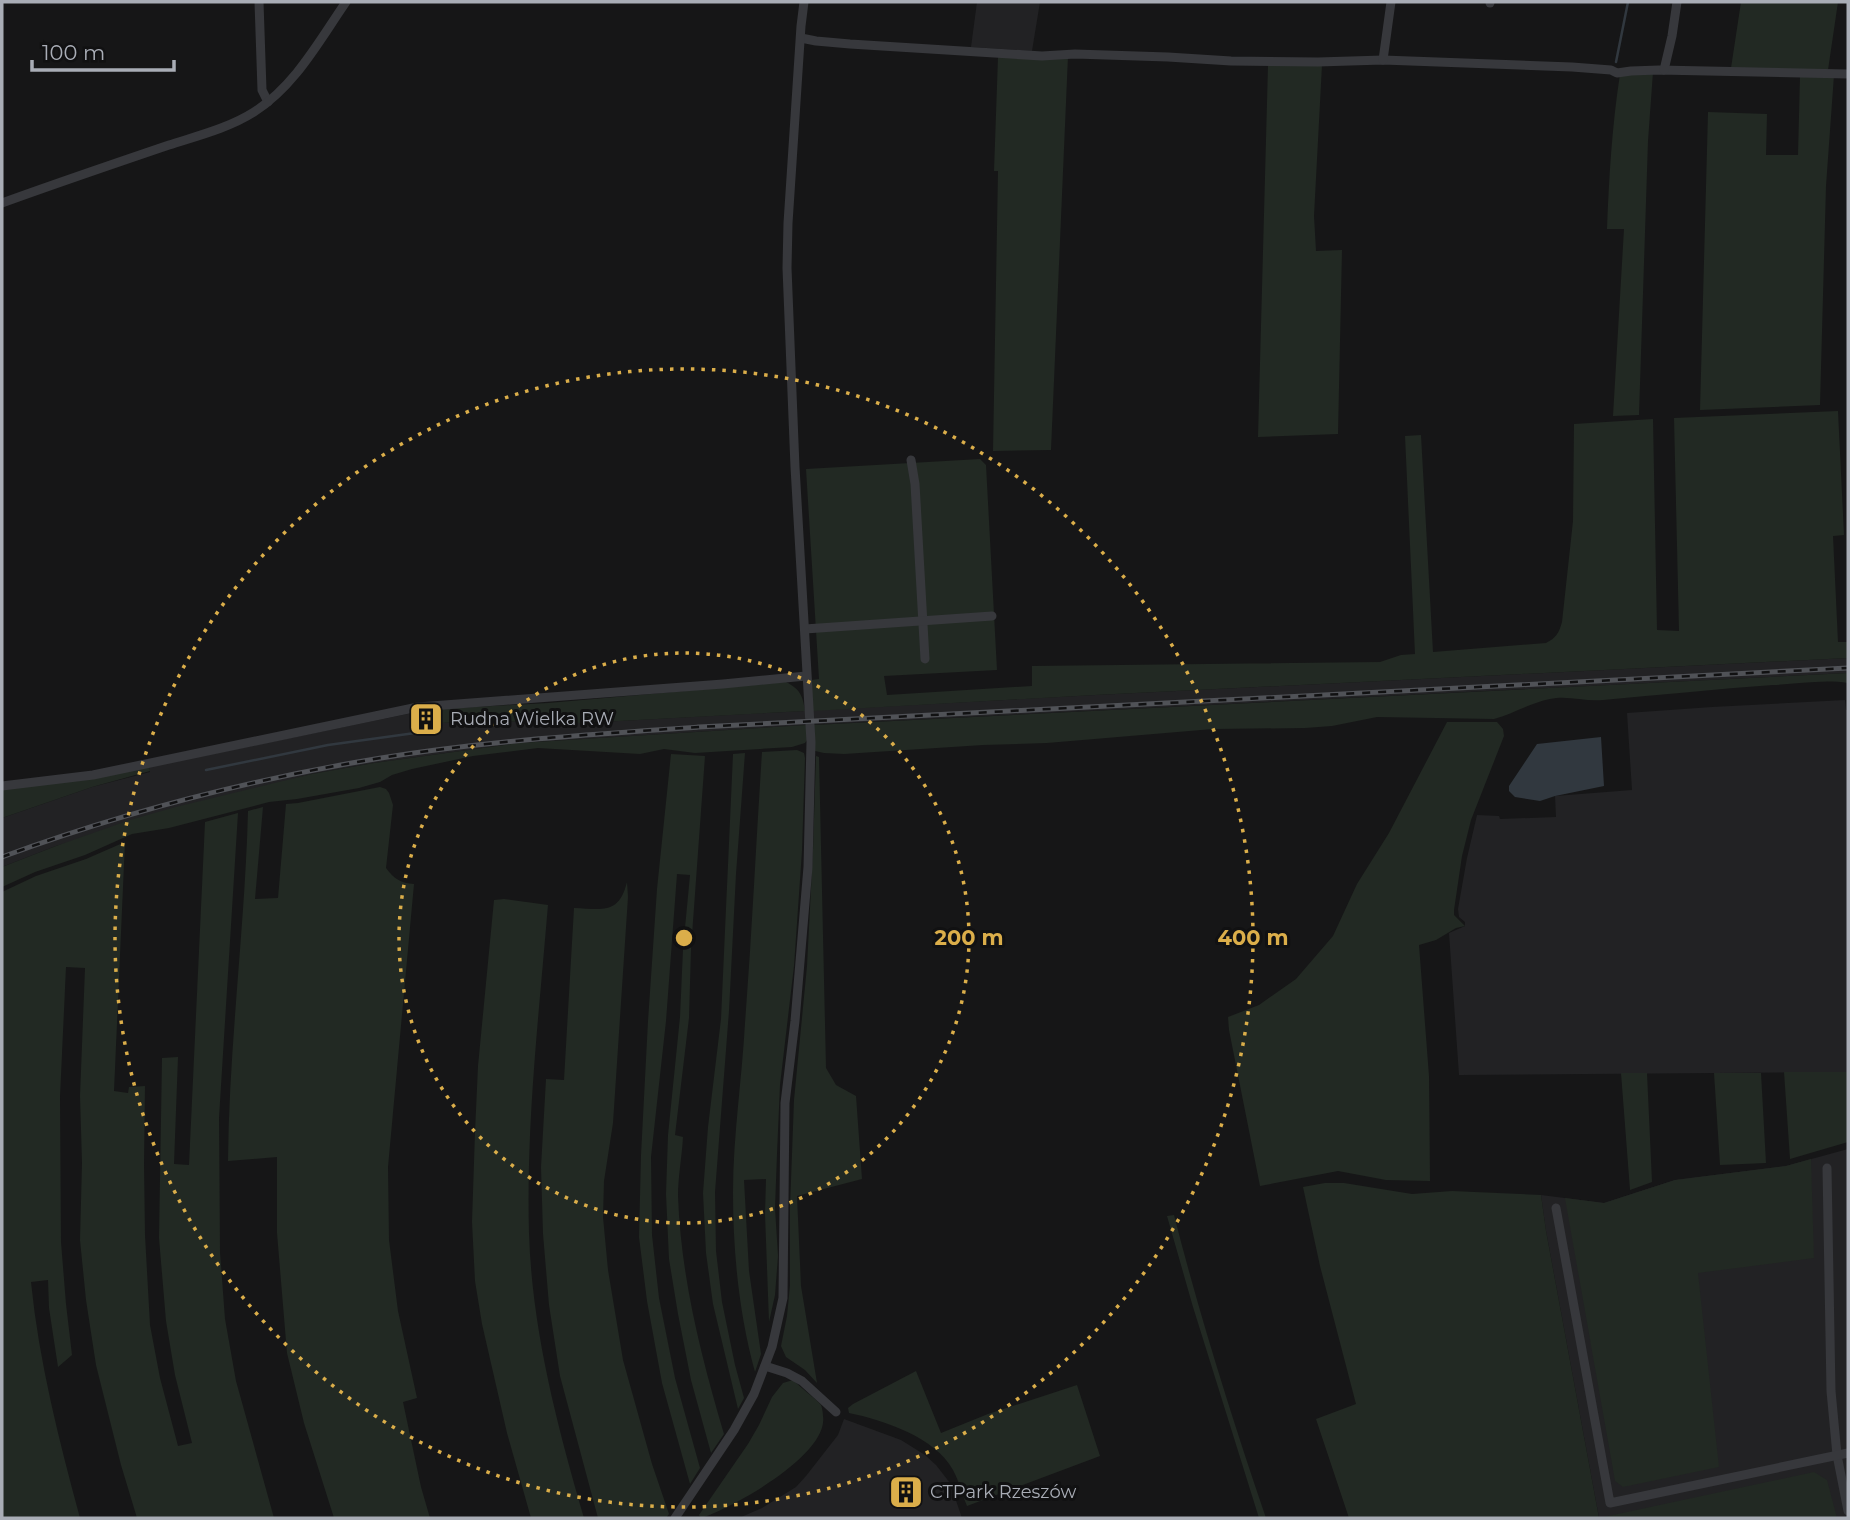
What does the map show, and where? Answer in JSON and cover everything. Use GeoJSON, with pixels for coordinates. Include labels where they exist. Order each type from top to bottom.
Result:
{"type":"FeatureCollection","features":[{"type":"Feature","properties":{"kind":"street"},"geometry":{"type":"LineString","coordinates":[[260,2],[262,90],[268,102]]}},
{"type":"Feature","properties":{"kind":"street"},"geometry":{"type":"LineString","coordinates":[[2,203],[224,126],[254,112],[268,102],[295,74],[346,2]]}},
{"type":"Feature","properties":{"kind":"street"},"geometry":{"type":"LineString","coordinates":[[675,1518],[734,1430],[754,1394],[776,1334],[783,1298],[785,1103],[808,867],[811,741],[787,268],[804,2]]}},
{"type":"Feature","properties":{"kind":"street"},"geometry":{"type":"LineString","coordinates":[[1383,60],[1391,2]]}},
{"type":"Feature","properties":{"kind":"street"},"geometry":{"type":"LineString","coordinates":[[1664,70],[1677,2]]}},
{"type":"Feature","properties":{"kind":"street"},"geometry":{"type":"LineString","coordinates":[[801,38],[850,44],[1042,56],[1075,54],[1308,62],[1383,60],[1572,67],[1618,73],[1664,70],[1848,74]]}},
{"type":"Feature","properties":{"kind":"street"},"geometry":{"type":"LineString","coordinates":[[911,460],[915,484],[925,659]]}},
{"type":"Feature","properties":{"kind":"street"},"geometry":{"type":"LineString","coordinates":[[804,629],[992,616]]}},
{"type":"Feature","properties":{"kind":"street"},"geometry":{"type":"LineString","coordinates":[[2,786],[93,775],[418,707],[806,677]]}},
{"type":"Feature","properties":{"kind":"street"},"geometry":{"type":"LineString","coordinates":[[1827,1168],[1830,1391],[1837,1455],[1848,1511]]}},
{"type":"Feature","properties":{"kind":"street"},"geometry":{"type":"LineString","coordinates":[[1556,1208],[1610,1503],[1848,1453]]}},
{"type":"Feature","properties":{"kind":"street"},"geometry":{"type":"LineString","coordinates":[[765,1366],[802,1381],[836,1412]]}},
{"type":"Feature","properties":{"kind":"shaded area"},"geometry":{"type":"Polygon","coordinates":[[[977,2],[1040,2],[1032,51],[971,47],[977,2]]]}},
{"type":"Feature","properties":{"kind":"shaded area"},"geometry":{"type":"Polygon","coordinates":[[[1741,2],[1838,2],[1828,70],[1731,68],[1741,2]]]}},
{"type":"Feature","properties":{"kind":"shaded area"},"geometry":{"type":"Polygon","coordinates":[[[1068,56],[1051,450],[993,451],[998,171],[994,171],[998,57],[1068,56]]]}},
{"type":"Feature","properties":{"kind":"shaded area"},"geometry":{"type":"Polygon","coordinates":[[[1268,65],[1322,65],[1314,216],[1316,251],[1342,250],[1338,434],[1258,437],[1268,65]]]}},
{"type":"Feature","properties":{"kind":"shaded area"},"geometry":{"type":"Polygon","coordinates":[[[1653,72],[1648,141],[1639,415],[1613,416],[1624,229],[1607,229],[1615,113],[1620,74],[1653,72]]]}},
{"type":"Feature","properties":{"kind":"shaded area"},"geometry":{"type":"Polygon","coordinates":[[[1834,75],[1826,186],[1820,405],[1700,410],[1708,112],[1767,114],[1766,155],[1798,155],[1800,76],[1834,75]]]}},
{"type":"Feature","properties":{"kind":"shaded area"},"geometry":{"type":"Polygon","coordinates":[[[1838,411],[1844,535],[1833,536],[1838,642],[1848,642],[1848,658],[813,711],[811,680],[819,679],[806,469],[980,459],[986,465],[997,670],[884,676],[887,695],[1032,686],[1032,666],[1380,662],[1401,655],[1415,654],[1405,436],[1421,435],[1433,652],[1546,643],[1558,632],[1562,622],[1573,521],[1574,424],[1653,419],[1657,630],[1679,631],[1674,418],[1838,411]]]}},
{"type":"Feature","properties":{"kind":"shaded area"},"geometry":{"type":"Polygon","coordinates":[[[1848,658],[1848,673],[806,725],[519,743],[312,774],[56,846],[2,867],[2,818],[92,787],[150,772],[149,767],[439,709],[442,723],[582,723],[1848,658]]]}},
{"type":"Feature","properties":{"kind":"shaded area"},"geometry":{"type":"Polygon","coordinates":[[[1848,673],[1848,683],[1811,682],[1596,700],[1557,698],[1535,703],[1494,719],[1377,717],[1332,726],[1305,728],[1213,729],[1047,743],[844,754],[815,751],[813,725],[1848,673]]]}},
{"type":"Feature","properties":{"kind":"shaded area"},"geometry":{"type":"Polygon","coordinates":[[[786,682],[800,694],[805,711],[582,723],[441,723],[439,709],[548,703],[786,682]]]}},
{"type":"Feature","properties":{"kind":"shaded area"},"geometry":{"type":"Polygon","coordinates":[[[1845,700],[1848,710],[1848,1072],[1459,1075],[1449,933],[1465,926],[1465,922],[1459,917],[1458,909],[1477,815],[1499,816],[1500,819],[1556,817],[1555,796],[1632,790],[1627,713],[1845,700]]]}},
{"type":"Feature","properties":{"kind":"shaded area"},"geometry":{"type":"Polygon","coordinates":[[[1447,722],[1497,722],[1503,729],[1504,736],[1471,820],[1462,856],[1454,915],[1465,926],[1419,945],[1429,1076],[1430,1181],[1386,1180],[1338,1171],[1260,1186],[1228,1017],[1259,1005],[1296,979],[1333,936],[1357,884],[1389,833],[1447,722]]]}},
{"type":"Feature","properties":{"kind":"shaded area"},"geometry":{"type":"Polygon","coordinates":[[[806,725],[807,740],[792,747],[695,753],[664,749],[640,754],[538,748],[473,756],[412,769],[359,788],[269,802],[169,828],[132,834],[2,887],[2,867],[56,846],[172,808],[312,774],[519,743],[806,725]]]}},
{"type":"Feature","properties":{"kind":"shaded area"},"geometry":{"type":"Polygon","coordinates":[[[1601,737],[1604,786],[1540,801],[1515,797],[1509,791],[1509,786],[1537,744],[1601,737]]]}},
{"type":"Feature","properties":{"kind":"shaded area"},"geometry":{"type":"Polygon","coordinates":[[[797,750],[804,753],[805,758],[802,851],[794,966],[780,1085],[775,1208],[778,1256],[775,1295],[769,1322],[766,1179],[744,1180],[749,1271],[761,1354],[755,1372],[741,1305],[736,1260],[734,1150],[744,1044],[762,752],[797,750]]]}},
{"type":"Feature","properties":{"kind":"shaded area"},"geometry":{"type":"Polygon","coordinates":[[[745,753],[715,1192],[716,1251],[722,1302],[744,1398],[738,1409],[713,1304],[706,1253],[703,1193],[721,1019],[733,754],[745,753]]]}},
{"type":"Feature","properties":{"kind":"shaded area"},"geometry":{"type":"Polygon","coordinates":[[[671,754],[705,756],[691,949],[689,1018],[675,1135],[683,1137],[678,1196],[683,1257],[700,1346],[724,1434],[711,1453],[691,1380],[669,1259],[666,1194],[668,1135],[690,875],[677,874],[666,1021],[651,1157],[652,1235],[659,1298],[675,1378],[700,1468],[690,1484],[662,1383],[639,1237],[648,1021],[657,889],[671,754]]]}},
{"type":"Feature","properties":{"kind":"shaded area"},"geometry":{"type":"Polygon","coordinates":[[[816,756],[819,757],[826,1068],[836,1085],[856,1096],[862,1179],[797,1196],[801,1286],[817,1383],[805,1370],[786,1357],[781,1346],[790,1285],[794,1100],[807,966],[816,756]]]}},
{"type":"Feature","properties":{"kind":"shaded area"},"geometry":{"type":"Polygon","coordinates":[[[149,767],[150,771],[92,787],[2,818],[2,789],[149,767]]]}},
{"type":"Feature","properties":{"kind":"shaded area"},"geometry":{"type":"Polygon","coordinates":[[[380,787],[389,793],[393,805],[386,868],[398,880],[414,884],[388,1167],[389,1240],[398,1311],[417,1398],[403,1402],[430,1518],[334,1518],[304,1423],[287,1353],[277,1233],[277,1157],[228,1161],[248,811],[263,807],[255,899],[278,898],[286,804],[380,787]]]}},
{"type":"Feature","properties":{"kind":"shaded area"},"geometry":{"type":"Polygon","coordinates":[[[238,813],[219,1118],[220,1252],[225,1319],[236,1381],[274,1518],[137,1518],[96,1365],[86,1300],[80,1240],[80,1096],[85,968],[66,967],[60,1097],[61,1242],[72,1355],[58,1367],[49,1308],[48,1280],[31,1282],[44,1371],[80,1518],[2,1518],[2,892],[125,842],[114,1091],[128,1093],[129,1087],[145,1086],[145,1235],[150,1325],[160,1378],[178,1446],[192,1443],[175,1375],[166,1321],[159,1238],[162,1058],[178,1057],[174,1164],[189,1165],[205,822],[238,813]]]}},
{"type":"Feature","properties":{"kind":"shaded area"},"geometry":{"type":"Polygon","coordinates":[[[627,882],[613,1123],[604,1181],[603,1217],[608,1270],[623,1360],[669,1514],[666,1518],[598,1518],[560,1376],[549,1305],[543,1234],[541,1167],[546,1079],[564,1080],[574,908],[608,908],[619,900],[627,882]]]}},
{"type":"Feature","properties":{"kind":"shaded area"},"geometry":{"type":"Polygon","coordinates":[[[494,900],[548,905],[531,1110],[531,1269],[548,1377],[584,1518],[531,1518],[507,1433],[475,1281],[472,1222],[478,1066],[494,900]]]}},
{"type":"Feature","properties":{"kind":"shaded area"},"geometry":{"type":"Polygon","coordinates":[[[1784,1072],[1848,1072],[1848,1142],[1790,1159],[1784,1072]]]}},
{"type":"Feature","properties":{"kind":"shaded area"},"geometry":{"type":"Polygon","coordinates":[[[1621,1073],[1647,1073],[1652,1182],[1630,1190],[1621,1073]]]}},
{"type":"Feature","properties":{"kind":"shaded area"},"geometry":{"type":"Polygon","coordinates":[[[1714,1073],[1761,1073],[1766,1163],[1720,1165],[1714,1073]]]}},
{"type":"Feature","properties":{"kind":"shaded area"},"geometry":{"type":"Polygon","coordinates":[[[1848,1149],[1848,1518],[1599,1518],[1541,1195],[1604,1203],[1675,1180],[1786,1166],[1848,1149]]]}},
{"type":"Feature","properties":{"kind":"shaded area"},"geometry":{"type":"Polygon","coordinates":[[[1811,1159],[1814,1258],[1698,1273],[1719,1467],[1623,1487],[1615,1481],[1565,1198],[1604,1203],[1675,1180],[1786,1166],[1811,1159]]]}},
{"type":"Feature","properties":{"kind":"shaded area"},"geometry":{"type":"Polygon","coordinates":[[[1344,1183],[1412,1194],[1452,1191],[1541,1195],[1599,1518],[1349,1518],[1316,1419],[1356,1404],[1320,1266],[1303,1187],[1344,1183]]]}},
{"type":"Feature","properties":{"kind":"shaded area"},"geometry":{"type":"Polygon","coordinates":[[[1174,1215],[1217,1367],[1266,1518],[1259,1518],[1193,1307],[1167,1216],[1174,1215]]]}},
{"type":"Feature","properties":{"kind":"shaded area"},"geometry":{"type":"Polygon","coordinates":[[[916,1371],[941,1433],[988,1414],[1077,1385],[1100,1456],[967,1506],[953,1470],[934,1448],[892,1425],[849,1413],[848,1408],[853,1404],[916,1371]]]}},
{"type":"Feature","properties":{"kind":"shaded area"},"geometry":{"type":"Polygon","coordinates":[[[793,1380],[822,1407],[821,1431],[811,1447],[795,1463],[755,1492],[701,1518],[699,1515],[748,1444],[772,1397],[783,1383],[793,1380]]]}},
{"type":"Feature","properties":{"kind":"shaded area"},"geometry":{"type":"Polygon","coordinates":[[[844,1419],[901,1440],[925,1455],[950,1483],[962,1518],[739,1518],[762,1508],[796,1487],[838,1435],[844,1419]]]}},
{"type":"Feature","properties":{"kind":"shaded area"},"geometry":{"type":"Polygon","coordinates":[[[1814,1472],[1827,1480],[1837,1518],[1599,1518],[1814,1472]]]}},
{"type":"Feature","properties":{"kind":"waterway"},"geometry":{"type":"LineString","coordinates":[[1616,62],[1628,2]]}},
{"type":"Feature","properties":{"kind":"waterway"},"geometry":{"type":"LineString","coordinates":[[206,770],[328,745],[415,733]]}},
{"type":"Feature","properties":{"kind":"railway"},"geometry":{"type":"LineString","coordinates":[[2,857],[142,811],[285,776],[420,752],[500,743],[699,727],[1848,668]]}},
{"type":"Feature","properties":{"kind":"place","name":"Rudna Wielka RW"},"geometry":{"type":"Point","coordinates":[426,719]}},
{"type":"Feature","properties":{"kind":"place","name":"CTPark Rzeszów"},"geometry":{"type":"Point","coordinates":[906,1492]}}]}
